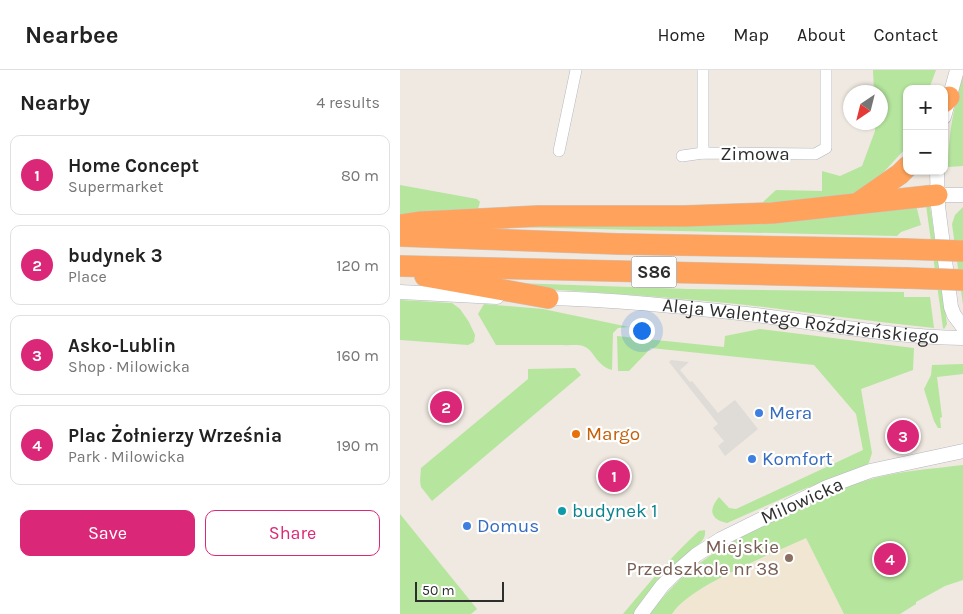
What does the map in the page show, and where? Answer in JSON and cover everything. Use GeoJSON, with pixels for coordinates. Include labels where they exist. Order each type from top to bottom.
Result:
{"type":"FeatureCollection","features":[{"type":"Feature","properties":{"kind":"highway"},"geometry":{"type":"LineString","coordinates":[[856,204],[894,179],[903,171]]}},
{"type":"Feature","properties":{"kind":"highway"},"geometry":{"type":"LineString","coordinates":[[400,226],[421,222],[539,216],[685,216],[773,212],[937,195]]}},
{"type":"Feature","properties":{"kind":"highway","name":"S86"},"geometry":{"type":"LineString","coordinates":[[400,236],[619,244],[963,251]]}},
{"type":"Feature","properties":{"kind":"highway","name":"Aleja Walentego Roździeńskiego"},"geometry":{"type":"LineString","coordinates":[[400,266],[963,280]]}},
{"type":"Feature","properties":{"kind":"highway"},"geometry":{"type":"LineString","coordinates":[[400,271],[548,298]]}},
{"type":"Feature","properties":{"kind":"street"},"geometry":{"type":"LineString","coordinates":[[560,150],[576,70]]}},
{"type":"Feature","properties":{"kind":"street"},"geometry":{"type":"LineString","coordinates":[[703,70],[703,153]]}},
{"type":"Feature","properties":{"kind":"street","name":"Zimowa"},"geometry":{"type":"LineString","coordinates":[[682,156],[703,153],[815,154],[826,148],[826,70]]}},
{"type":"Feature","properties":{"kind":"street"},"geometry":{"type":"LineString","coordinates":[[948,99],[957,70]]}},
{"type":"Feature","properties":{"kind":"street"},"geometry":{"type":"LineString","coordinates":[[937,175],[937,195],[951,307],[963,328]]}},
{"type":"Feature","properties":{"kind":"street"},"geometry":{"type":"LineString","coordinates":[[937,195],[963,195]]}},
{"type":"Feature","properties":{"kind":"street","name":"Aleja Walentego Roździeńskiego"},"geometry":{"type":"LineString","coordinates":[[400,292],[624,303],[732,313],[928,337],[963,338]]}},
{"type":"Feature","properties":{"kind":"street","name":"Milowicka"},"geometry":{"type":"LineString","coordinates":[[641,614],[672,576],[696,555],[721,539],[827,488],[870,471],[963,451]]}},
{"type":"Feature","properties":{"kind":"shaded area"},"geometry":{"type":"Polygon","coordinates":[[[671,360],[689,362],[680,370],[690,382],[692,381],[718,413],[735,400],[758,429],[725,456],[718,446],[724,441],[713,428],[718,424],[669,362],[671,360]]]}},
{"type":"Feature","properties":{"kind":"shaded area","name":"Miejskie Przedszkole nr 38"},"geometry":{"type":"Polygon","coordinates":[[[806,538],[844,614],[672,614],[687,598],[718,579],[806,538]]]}},
{"type":"Feature","properties":{"kind":"green space"},"geometry":{"type":"Polygon","coordinates":[[[873,70],[936,70],[930,85],[903,85],[903,151],[869,188],[846,197],[768,208],[763,202],[776,190],[822,191],[822,171],[840,176],[862,166],[875,130],[888,130],[888,85],[874,85],[873,70]]]}},
{"type":"Feature","properties":{"kind":"green space"},"geometry":{"type":"Polygon","coordinates":[[[963,75],[963,166],[948,167],[949,143],[963,75]]]}},
{"type":"Feature","properties":{"kind":"green space"},"geometry":{"type":"Polygon","coordinates":[[[400,185],[477,199],[480,202],[477,212],[400,217],[400,185]]]}},
{"type":"Feature","properties":{"kind":"green space"},"geometry":{"type":"Polygon","coordinates":[[[916,205],[921,225],[901,232],[897,236],[513,227],[916,205]]]}},
{"type":"Feature","properties":{"kind":"green space"},"geometry":{"type":"Polygon","coordinates":[[[926,205],[930,206],[947,324],[944,329],[943,328],[926,205]]]}},
{"type":"Feature","properties":{"kind":"green space"},"geometry":{"type":"Polygon","coordinates":[[[963,207],[963,305],[952,224],[955,215],[963,207]]]}},
{"type":"Feature","properties":{"kind":"green space"},"geometry":{"type":"Polygon","coordinates":[[[483,282],[688,289],[904,292],[904,297],[930,297],[934,328],[731,303],[500,286],[483,282]]]}},
{"type":"Feature","properties":{"kind":"green space"},"geometry":{"type":"Polygon","coordinates":[[[400,300],[452,303],[460,309],[469,322],[475,335],[474,342],[468,345],[400,340],[400,300]]]}},
{"type":"Feature","properties":{"kind":"green space"},"geometry":{"type":"Polygon","coordinates":[[[484,304],[543,309],[629,327],[618,328],[613,333],[612,370],[602,365],[590,350],[581,345],[496,345],[478,314],[484,304]]]}},
{"type":"Feature","properties":{"kind":"green space"},"geometry":{"type":"Polygon","coordinates":[[[760,329],[914,348],[913,370],[861,389],[872,453],[868,465],[804,489],[727,523],[717,519],[712,513],[712,509],[719,497],[729,508],[736,509],[863,450],[856,414],[814,365],[651,348],[629,371],[618,371],[617,336],[724,347],[725,336],[760,329]]]}},
{"type":"Feature","properties":{"kind":"green space"},"geometry":{"type":"Polygon","coordinates":[[[963,364],[963,374],[937,377],[942,417],[940,418],[941,428],[938,428],[924,389],[931,375],[932,365],[963,364]]]}},
{"type":"Feature","properties":{"kind":"green space"},"geometry":{"type":"Polygon","coordinates":[[[575,368],[581,375],[432,501],[421,487],[421,468],[528,379],[528,369],[575,368]]]}},
{"type":"Feature","properties":{"kind":"green space"},"geometry":{"type":"Polygon","coordinates":[[[963,465],[963,580],[945,586],[916,602],[916,604],[900,614],[844,614],[806,538],[713,582],[681,603],[672,614],[650,614],[680,580],[714,553],[752,531],[804,505],[863,481],[906,472],[963,465]]]}},
{"type":"Feature","properties":{"kind":"green space"},"geometry":{"type":"Polygon","coordinates":[[[400,514],[477,609],[471,614],[400,614],[400,514]]]}},
{"type":"Feature","properties":{"kind":"green space"},"geometry":{"type":"Polygon","coordinates":[[[705,530],[705,536],[702,541],[684,556],[654,587],[635,614],[623,614],[679,551],[699,531],[705,530]]]}},
{"type":"Feature","properties":{"kind":"place","name":"budynek 3"},"geometry":{"type":"Point","coordinates":[446,407]}},
{"type":"Feature","properties":{"kind":"place","name":"Mera"},"geometry":{"type":"Point","coordinates":[759,413]}},
{"type":"Feature","properties":{"kind":"place","name":"Margo"},"geometry":{"type":"Point","coordinates":[576,434]}},
{"type":"Feature","properties":{"kind":"place","name":"Asko-Lublin"},"geometry":{"type":"Point","coordinates":[903,436]}},
{"type":"Feature","properties":{"kind":"place","name":"Komfort"},"geometry":{"type":"Point","coordinates":[752,459]}},
{"type":"Feature","properties":{"kind":"place","name":"Home Concept"},"geometry":{"type":"Point","coordinates":[614,476]}},
{"type":"Feature","properties":{"kind":"place","name":"budynek 1"},"geometry":{"type":"Point","coordinates":[562,511]}},
{"type":"Feature","properties":{"kind":"place","name":"Domus"},"geometry":{"type":"Point","coordinates":[467,526]}},
{"type":"Feature","properties":{"kind":"place","name":"Miejskie Przedszkole nr 38"},"geometry":{"type":"Point","coordinates":[789,558]}},
{"type":"Feature","properties":{"kind":"place","name":"Plac Żołnierzy Września"},"geometry":{"type":"Point","coordinates":[890,559]}}]}
